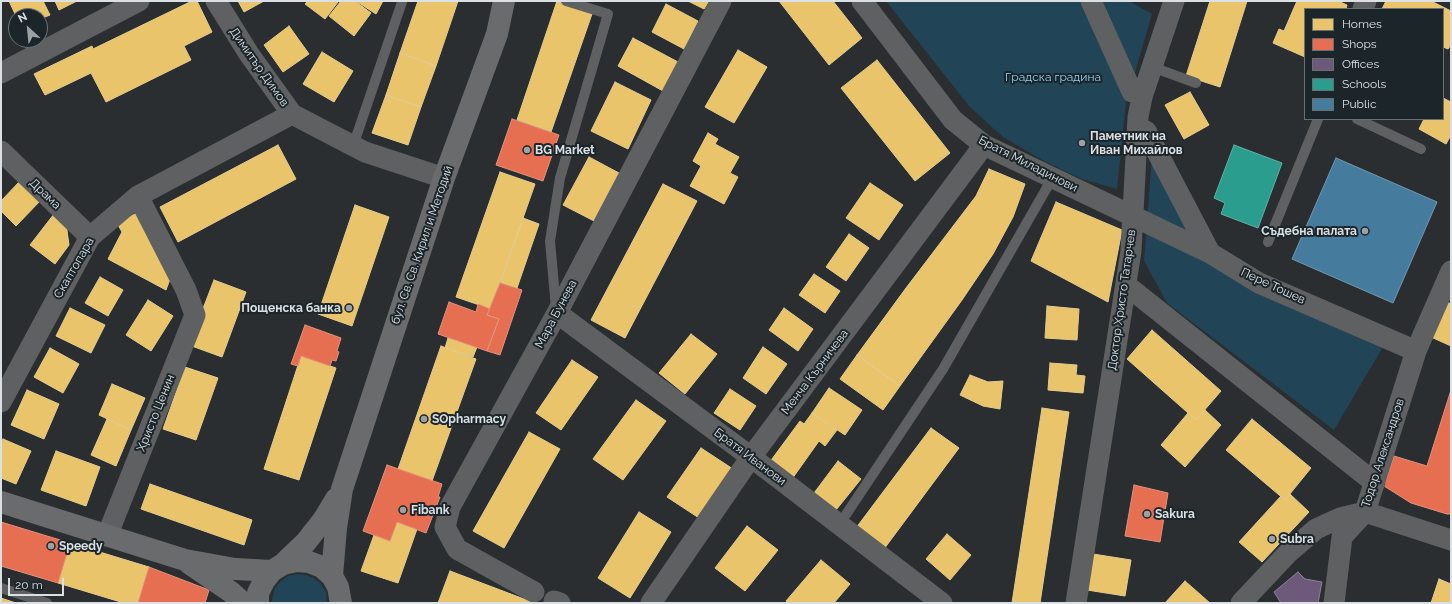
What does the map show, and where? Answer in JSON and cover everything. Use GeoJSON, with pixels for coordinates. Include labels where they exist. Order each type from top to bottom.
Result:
{"type":"FeatureCollection","features":[{"type":"Feature","properties":{"kind":"street"},"geometry":{"type":"LineString","coordinates":[[1,74],[139,1]]}},
{"type":"Feature","properties":{"kind":"street","name":"Димитър Димов"},"geometry":{"type":"LineString","coordinates":[[216,1],[249,54],[292,114],[365,152],[444,178]]}},
{"type":"Feature","properties":{"kind":"street","name":"бул. Св. Св. Кирил и Методий"},"geometry":{"type":"LineString","coordinates":[[337,589],[336,528],[342,489],[444,178],[497,34],[504,1]]}},
{"type":"Feature","properties":{"kind":"street","name":"Мара Бунева"},"geometry":{"type":"LineString","coordinates":[[534,592],[457,549],[446,527],[450,507],[557,313],[721,1]]}},
{"type":"Feature","properties":{"kind":"street","name":"Братя Миладинови"},"geometry":{"type":"LineString","coordinates":[[862,1],[953,120],[984,145],[1133,216]]}},
{"type":"Feature","properties":{"kind":"street"},"geometry":{"type":"LineString","coordinates":[[1091,1],[1144,84]]}},
{"type":"Feature","properties":{"kind":"street","name":"Доктор Христо Татарчев"},"geometry":{"type":"LineString","coordinates":[[1076,603],[1126,285],[1133,216],[1138,120],[1144,84],[1174,1]]}},
{"type":"Feature","properties":{"kind":"street","name":"Скаптопара"},"geometry":{"type":"LineString","coordinates":[[1,402],[90,237],[138,196],[292,114]]}},
{"type":"Feature","properties":{"kind":"street"},"geometry":{"type":"LineString","coordinates":[[1146,131],[1210,253]]}},
{"type":"Feature","properties":{"kind":"street","name":"Менча Кърничева"},"geometry":{"type":"LineString","coordinates":[[651,603],[751,457],[984,145]]}},
{"type":"Feature","properties":{"kind":"street","name":"Драма"},"geometry":{"type":"LineString","coordinates":[[1,151],[90,237]]}},
{"type":"Feature","properties":{"kind":"street","name":"Христо Ценин"},"geometry":{"type":"LineString","coordinates":[[107,536],[195,315],[186,290],[138,196]]}},
{"type":"Feature","properties":{"kind":"street","name":"Пере Тошев"},"geometry":{"type":"LineString","coordinates":[[1133,216],[1210,253],[1260,283],[1416,351]]}},
{"type":"Feature","properties":{"kind":"street","name":"Тодор Александров"},"geometry":{"type":"LineString","coordinates":[[1241,603],[1288,553],[1316,529],[1340,518],[1365,512],[1416,351],[1451,271]]}},
{"type":"Feature","properties":{"kind":"street"},"geometry":{"type":"LineString","coordinates":[[1126,285],[1374,483]]}},
{"type":"Feature","properties":{"kind":"street","name":"Братя Иванови"},"geometry":{"type":"LineString","coordinates":[[557,313],[751,457],[942,603]]}},
{"type":"Feature","properties":{"kind":"street","name":"бул. Св. Св. Кирил и Методий"},"geometry":{"type":"LineString","coordinates":[[258,603],[258,593],[264,581],[306,542],[324,519],[342,489]]}},
{"type":"Feature","properties":{"kind":"street"},"geometry":{"type":"LineString","coordinates":[[1,502],[184,560],[235,569],[278,567],[296,561],[310,562],[322,567],[337,589],[358,603]]}},
{"type":"Feature","properties":{"kind":"street"},"geometry":{"type":"LineString","coordinates":[[1334,603],[1342,537],[1365,512],[1451,540]]}},
{"type":"Feature","properties":{"kind":"street"},"geometry":{"type":"LineString","coordinates":[[184,560],[231,592],[243,603]]}},
{"type":"Feature","properties":{"kind":"lane"},"geometry":{"type":"LineString","coordinates":[[557,313],[550,241],[560,178],[608,14],[566,1]]}},
{"type":"Feature","properties":{"kind":"lane"},"geometry":{"type":"LineString","coordinates":[[353,146],[402,2]]}},
{"type":"Feature","properties":{"kind":"lane"},"geometry":{"type":"LineString","coordinates":[[1144,84],[1196,83]]}},
{"type":"Feature","properties":{"kind":"lane"},"geometry":{"type":"LineString","coordinates":[[1268,242],[1318,120]]}},
{"type":"Feature","properties":{"kind":"lane"},"geometry":{"type":"LineString","coordinates":[[1359,120],[1421,148]]}},
{"type":"Feature","properties":{"kind":"lane"},"geometry":{"type":"LineString","coordinates":[[838,525],[943,369],[1052,177]]}},
{"type":"Feature","properties":{"kind":"lane"},"geometry":{"type":"LineString","coordinates":[[1,588],[47,603]]}},
{"type":"Feature","properties":{"kind":"green space","name":"Градска градина"},"geometry":{"type":"Polygon","coordinates":[[[886,1],[1129,1],[1152,14],[1126,103],[1117,189],[1082,179],[1044,161],[1003,137],[969,106],[886,1]]]}},
{"type":"Feature","properties":{"kind":"green space"},"geometry":{"type":"Polygon","coordinates":[[[1152,155],[1204,257],[1384,345],[1334,430],[1167,303],[1144,261],[1152,155]]]}},
{"type":"Feature","properties":{"kind":"green space"},"geometry":{"type":"Polygon","coordinates":[[[297,574],[314,578],[321,584],[326,592],[327,603],[271,603],[275,588],[281,581],[288,576],[297,574]]]}},
{"type":"Feature","properties":{"kind":"building: Homes"},"geometry":{"type":"Polygon","coordinates":[[[9,1],[43,1],[46,8],[12,8],[9,1]]]}},
{"type":"Feature","properties":{"kind":"building: Homes"},"geometry":{"type":"Polygon","coordinates":[[[55,1],[77,1],[59,10],[55,1]]]}},
{"type":"Feature","properties":{"kind":"building: Homes"},"geometry":{"type":"Polygon","coordinates":[[[192,1],[197,1],[212,32],[184,46],[191,60],[106,102],[91,73],[45,95],[34,74],[92,46],[93,49],[192,1]]]}},
{"type":"Feature","properties":{"kind":"building: Homes"},"geometry":{"type":"Polygon","coordinates":[[[238,1],[264,1],[244,12],[238,1]]]}},
{"type":"Feature","properties":{"kind":"building: Homes"},"geometry":{"type":"Polygon","coordinates":[[[308,1],[338,2],[325,19],[305,4],[308,1]]]}},
{"type":"Feature","properties":{"kind":"building: Homes"},"geometry":{"type":"Polygon","coordinates":[[[341,1],[355,1],[371,13],[354,36],[329,16],[341,1]]]}},
{"type":"Feature","properties":{"kind":"building: Homes"},"geometry":{"type":"Polygon","coordinates":[[[356,1],[383,1],[376,14],[356,1]]]}},
{"type":"Feature","properties":{"kind":"building: Homes"},"geometry":{"type":"Polygon","coordinates":[[[418,1],[458,1],[436,66],[400,53],[418,1]]]}},
{"type":"Feature","properties":{"kind":"building: Homes"},"geometry":{"type":"Polygon","coordinates":[[[557,1],[563,1],[593,11],[551,132],[517,120],[557,1]]]}},
{"type":"Feature","properties":{"kind":"building: Homes"},"geometry":{"type":"Polygon","coordinates":[[[688,1],[709,1],[704,9],[688,1]]]}},
{"type":"Feature","properties":{"kind":"building: Homes"},"geometry":{"type":"Polygon","coordinates":[[[779,1],[833,1],[862,38],[829,65],[779,1]]]}},
{"type":"Feature","properties":{"kind":"building: Homes"},"geometry":{"type":"Polygon","coordinates":[[[1210,1],[1247,1],[1220,87],[1186,76],[1210,1]]]}},
{"type":"Feature","properties":{"kind":"building: Homes"},"geometry":{"type":"Polygon","coordinates":[[[1297,1],[1338,1],[1347,5],[1346,8],[1304,8],[1304,57],[1273,43],[1279,29],[1284,31],[1297,1]]]}},
{"type":"Feature","properties":{"kind":"building: Homes"},"geometry":{"type":"Polygon","coordinates":[[[1386,1],[1431,1],[1451,11],[1451,45],[1448,49],[1444,47],[1444,8],[1382,8],[1386,1]]]}},
{"type":"Feature","properties":{"kind":"building: Homes"},"geometry":{"type":"Polygon","coordinates":[[[666,4],[698,21],[684,49],[652,32],[666,4]]]}},
{"type":"Feature","properties":{"kind":"building: Homes"},"geometry":{"type":"Polygon","coordinates":[[[289,26],[309,54],[283,72],[264,45],[289,26]]]}},
{"type":"Feature","properties":{"kind":"building: Homes"},"geometry":{"type":"Polygon","coordinates":[[[633,38],[678,62],[663,91],[618,66],[633,38]]]}},
{"type":"Feature","properties":{"kind":"building: Homes"},"geometry":{"type":"Polygon","coordinates":[[[738,50],[767,67],[734,123],[705,107],[738,50]]]}},
{"type":"Feature","properties":{"kind":"building: Homes"},"geometry":{"type":"Polygon","coordinates":[[[322,52],[353,71],[334,102],[303,84],[322,52]]]}},
{"type":"Feature","properties":{"kind":"building: Homes"},"geometry":{"type":"Polygon","coordinates":[[[400,53],[436,66],[421,107],[386,95],[400,53]]]}},
{"type":"Feature","properties":{"kind":"building: Homes"},"geometry":{"type":"Polygon","coordinates":[[[877,60],[950,153],[915,181],[841,88],[877,60]]]}},
{"type":"Feature","properties":{"kind":"building: Homes"},"geometry":{"type":"Polygon","coordinates":[[[615,82],[651,100],[628,149],[591,131],[615,82]]]}},
{"type":"Feature","properties":{"kind":"building: Homes"},"geometry":{"type":"Polygon","coordinates":[[[1190,92],[1209,125],[1184,139],[1165,105],[1190,92]]]}},
{"type":"Feature","properties":{"kind":"building: Homes"},"geometry":{"type":"Polygon","coordinates":[[[386,95],[421,107],[408,145],[372,133],[386,95]]]}},
{"type":"Feature","properties":{"kind":"building: Homes"},"geometry":{"type":"Polygon","coordinates":[[[1444,98],[1451,102],[1451,135],[1446,144],[1419,129],[1424,120],[1444,120],[1444,98]]]}},
{"type":"Feature","properties":{"kind":"building: Homes"},"geometry":{"type":"Polygon","coordinates":[[[708,133],[718,139],[715,144],[739,157],[730,173],[738,177],[724,204],[690,186],[701,166],[693,161],[708,133]]]}},
{"type":"Feature","properties":{"kind":"building: Homes"},"geometry":{"type":"Polygon","coordinates":[[[278,145],[296,179],[178,242],[160,207],[278,145]]]}},
{"type":"Feature","properties":{"kind":"building: Homes"},"geometry":{"type":"Polygon","coordinates":[[[589,157],[619,173],[594,221],[563,205],[589,157]]]}},
{"type":"Feature","properties":{"kind":"building: Homes"},"geometry":{"type":"Polygon","coordinates":[[[989,169],[1025,184],[1013,217],[993,254],[900,386],[857,355],[976,196],[989,169]]]}},
{"type":"Feature","properties":{"kind":"building: Homes"},"geometry":{"type":"Polygon","coordinates":[[[500,172],[535,184],[491,309],[456,297],[500,172]]]}},
{"type":"Feature","properties":{"kind":"building: Homes"},"geometry":{"type":"Polygon","coordinates":[[[20,181],[41,200],[16,226],[1,211],[1,201],[20,181]]]}},
{"type":"Feature","properties":{"kind":"building: Homes"},"geometry":{"type":"Polygon","coordinates":[[[870,183],[903,205],[879,240],[846,218],[870,183]]]}},
{"type":"Feature","properties":{"kind":"building: Homes"},"geometry":{"type":"Polygon","coordinates":[[[663,184],[697,201],[625,338],[591,320],[663,184]]]}},
{"type":"Feature","properties":{"kind":"building: Homes"},"geometry":{"type":"Polygon","coordinates":[[[1056,202],[1122,230],[1108,302],[1031,261],[1056,202]]]}},
{"type":"Feature","properties":{"kind":"building: Homes"},"geometry":{"type":"Polygon","coordinates":[[[355,205],[389,217],[352,326],[318,314],[355,205]]]}},
{"type":"Feature","properties":{"kind":"building: Homes"},"geometry":{"type":"Polygon","coordinates":[[[141,211],[173,271],[166,290],[108,259],[122,232],[117,223],[141,211]]]}},
{"type":"Feature","properties":{"kind":"building: Homes"},"geometry":{"type":"Polygon","coordinates":[[[54,214],[66,223],[69,245],[55,264],[30,245],[54,214]]]}},
{"type":"Feature","properties":{"kind":"building: Homes"},"geometry":{"type":"Polygon","coordinates":[[[523,218],[539,224],[517,288],[500,283],[523,218]]]}},
{"type":"Feature","properties":{"kind":"building: Homes"},"geometry":{"type":"Polygon","coordinates":[[[849,234],[869,248],[846,281],[826,267],[849,234]]]}},
{"type":"Feature","properties":{"kind":"building: Homes"},"geometry":{"type":"Polygon","coordinates":[[[814,274],[840,291],[825,313],[799,295],[814,274]]]}},
{"type":"Feature","properties":{"kind":"building: Homes"},"geometry":{"type":"Polygon","coordinates":[[[100,277],[123,290],[108,316],[85,303],[100,277]]]}},
{"type":"Feature","properties":{"kind":"building: Homes"},"geometry":{"type":"Polygon","coordinates":[[[214,280],[246,292],[222,357],[189,345],[214,280]]]}},
{"type":"Feature","properties":{"kind":"building: Homes"},"geometry":{"type":"Polygon","coordinates":[[[148,300],[173,316],[151,351],[126,335],[148,300]]]}},
{"type":"Feature","properties":{"kind":"building: Homes"},"geometry":{"type":"Polygon","coordinates":[[[1447,302],[1451,304],[1451,346],[1431,337],[1447,302]]]}},
{"type":"Feature","properties":{"kind":"building: Homes"},"geometry":{"type":"Polygon","coordinates":[[[1047,306],[1079,309],[1077,340],[1045,338],[1047,306]]]}},
{"type":"Feature","properties":{"kind":"building: Homes"},"geometry":{"type":"Polygon","coordinates":[[[70,308],[105,325],[91,353],[56,336],[70,308]]]}},
{"type":"Feature","properties":{"kind":"building: Homes"},"geometry":{"type":"Polygon","coordinates":[[[784,308],[813,329],[798,351],[769,330],[784,308]]]}},
{"type":"Feature","properties":{"kind":"building: Homes"},"geometry":{"type":"Polygon","coordinates":[[[1152,330],[1221,391],[1196,420],[1127,359],[1152,330]]]}},
{"type":"Feature","properties":{"kind":"building: Homes"},"geometry":{"type":"Polygon","coordinates":[[[691,334],[717,354],[685,394],[659,373],[691,334]]]}},
{"type":"Feature","properties":{"kind":"building: Homes"},"geometry":{"type":"Polygon","coordinates":[[[448,338],[477,347],[473,357],[445,348],[448,338]]]}},
{"type":"Feature","properties":{"kind":"building: Homes"},"geometry":{"type":"Polygon","coordinates":[[[441,346],[476,359],[432,481],[398,469],[441,346]]]}},
{"type":"Feature","properties":{"kind":"building: Homes"},"geometry":{"type":"Polygon","coordinates":[[[763,347],[787,364],[766,394],[743,378],[763,347]]]}},
{"type":"Feature","properties":{"kind":"building: Homes"},"geometry":{"type":"Polygon","coordinates":[[[50,348],[79,364],[63,393],[34,377],[50,348]]]}},
{"type":"Feature","properties":{"kind":"building: Homes"},"geometry":{"type":"Polygon","coordinates":[[[857,355],[900,386],[883,410],[840,379],[857,355]]]}},
{"type":"Feature","properties":{"kind":"building: Homes"},"geometry":{"type":"Polygon","coordinates":[[[301,356],[336,368],[299,480],[264,469],[301,356]]]}},
{"type":"Feature","properties":{"kind":"building: Homes"},"geometry":{"type":"Polygon","coordinates":[[[572,360],[598,377],[561,430],[536,413],[572,360]]]}},
{"type":"Feature","properties":{"kind":"building: Homes"},"geometry":{"type":"Polygon","coordinates":[[[1050,363],[1077,365],[1076,375],[1085,376],[1083,393],[1048,390],[1050,363]]]}},
{"type":"Feature","properties":{"kind":"building: Homes"},"geometry":{"type":"Polygon","coordinates":[[[185,367],[218,378],[196,440],[163,429],[185,367]]]}},
{"type":"Feature","properties":{"kind":"building: Homes"},"geometry":{"type":"Polygon","coordinates":[[[970,375],[988,382],[1003,381],[1000,409],[983,406],[960,395],[970,375]]]}},
{"type":"Feature","properties":{"kind":"building: Homes"},"geometry":{"type":"Polygon","coordinates":[[[112,384],[145,398],[131,430],[99,415],[112,384]]]}},
{"type":"Feature","properties":{"kind":"building: Homes"},"geometry":{"type":"Polygon","coordinates":[[[829,388],[862,410],[845,435],[812,413],[829,388]]]}},
{"type":"Feature","properties":{"kind":"building: Homes"},"geometry":{"type":"Polygon","coordinates":[[[730,389],[756,406],[740,430],[714,413],[730,389]]]}},
{"type":"Feature","properties":{"kind":"building: Homes"},"geometry":{"type":"Polygon","coordinates":[[[27,390],[59,404],[44,439],[11,425],[27,390]]]}},
{"type":"Feature","properties":{"kind":"building: Homes"},"geometry":{"type":"Polygon","coordinates":[[[636,400],[666,421],[623,480],[593,459],[636,400]]]}},
{"type":"Feature","properties":{"kind":"building: Homes"},"geometry":{"type":"Polygon","coordinates":[[[1042,408],[1069,412],[1040,603],[1012,603],[1042,408]]]}},
{"type":"Feature","properties":{"kind":"building: Homes"},"geometry":{"type":"Polygon","coordinates":[[[1205,410],[1221,425],[1185,467],[1161,445],[1188,413],[1196,420],[1205,410]]]}},
{"type":"Feature","properties":{"kind":"building: Homes"},"geometry":{"type":"Polygon","coordinates":[[[812,413],[837,430],[825,446],[819,441],[792,479],[769,463],[800,421],[804,424],[812,413]]]}},
{"type":"Feature","properties":{"kind":"building: Homes"},"geometry":{"type":"Polygon","coordinates":[[[107,419],[131,430],[116,466],[91,455],[107,419]]]}},
{"type":"Feature","properties":{"kind":"building: Homes"},"geometry":{"type":"Polygon","coordinates":[[[1252,419],[1311,468],[1285,500],[1226,450],[1252,419]]]}},
{"type":"Feature","properties":{"kind":"building: Homes"},"geometry":{"type":"Polygon","coordinates":[[[931,428],[959,448],[884,549],[856,528],[931,428]]]}},
{"type":"Feature","properties":{"kind":"building: Homes"},"geometry":{"type":"Polygon","coordinates":[[[529,432],[560,449],[504,548],[473,531],[529,432]]]}},
{"type":"Feature","properties":{"kind":"building: Homes"},"geometry":{"type":"Polygon","coordinates":[[[3,439],[31,451],[16,484],[1,478],[1,443],[3,439]]]}},
{"type":"Feature","properties":{"kind":"building: Homes"},"geometry":{"type":"Polygon","coordinates":[[[701,448],[733,469],[699,518],[667,497],[701,448]]]}},
{"type":"Feature","properties":{"kind":"building: Homes"},"geometry":{"type":"Polygon","coordinates":[[[56,451],[100,467],[86,506],[41,490],[56,451]]]}},
{"type":"Feature","properties":{"kind":"building: Homes"},"geometry":{"type":"Polygon","coordinates":[[[838,461],[861,479],[836,510],[814,493],[838,461]]]}},
{"type":"Feature","properties":{"kind":"building: Homes"},"geometry":{"type":"Polygon","coordinates":[[[150,484],[252,520],[244,545],[141,509],[150,484]]]}},
{"type":"Feature","properties":{"kind":"building: Homes"},"geometry":{"type":"Polygon","coordinates":[[[1290,494],[1309,512],[1262,562],[1239,542],[1281,496],[1285,500],[1290,494]]]}},
{"type":"Feature","properties":{"kind":"building: Homes"},"geometry":{"type":"Polygon","coordinates":[[[639,512],[671,532],[630,598],[598,578],[639,512]]]}},
{"type":"Feature","properties":{"kind":"building: Homes"},"geometry":{"type":"Polygon","coordinates":[[[397,522],[417,529],[398,583],[361,571],[374,535],[390,541],[397,522]]]}},
{"type":"Feature","properties":{"kind":"building: Homes"},"geometry":{"type":"Polygon","coordinates":[[[747,526],[778,550],[745,591],[715,568],[747,526]]]}},
{"type":"Feature","properties":{"kind":"building: Homes"},"geometry":{"type":"Polygon","coordinates":[[[947,534],[971,555],[950,580],[926,559],[947,534]]]}},
{"type":"Feature","properties":{"kind":"building: Homes"},"geometry":{"type":"Polygon","coordinates":[[[70,543],[149,567],[138,603],[124,603],[58,583],[70,543]]]}},
{"type":"Feature","properties":{"kind":"building: Homes"},"geometry":{"type":"Polygon","coordinates":[[[1093,554],[1131,560],[1125,596],[1087,590],[1093,554]]]}},
{"type":"Feature","properties":{"kind":"building: Homes"},"geometry":{"type":"Polygon","coordinates":[[[821,560],[850,584],[834,603],[789,603],[786,601],[821,560]]]}},
{"type":"Feature","properties":{"kind":"building: Homes"},"geometry":{"type":"Polygon","coordinates":[[[450,571],[532,602],[438,603],[450,571]]]}},
{"type":"Feature","properties":{"kind":"building: Homes"},"geometry":{"type":"Polygon","coordinates":[[[1439,579],[1451,584],[1451,603],[1431,603],[1439,579]]]}},
{"type":"Feature","properties":{"kind":"building: Homes"},"geometry":{"type":"Polygon","coordinates":[[[1185,581],[1210,603],[1165,603],[1185,581]]]}},
{"type":"Feature","properties":{"kind":"building: Homes"},"geometry":{"type":"Polygon","coordinates":[[[1,598],[16,603],[1,603],[1,598]]]}},
{"type":"Feature","properties":{"kind":"building: Shops","name":"BG Market"},"geometry":{"type":"Polygon","coordinates":[[[512,119],[559,135],[543,181],[496,165],[512,119]]]}},
{"type":"Feature","properties":{"kind":"building: Shops"},"geometry":{"type":"Polygon","coordinates":[[[500,283],[522,290],[500,355],[487,351],[499,319],[487,315],[500,283]]]}},
{"type":"Feature","properties":{"kind":"building: Shops"},"geometry":{"type":"Polygon","coordinates":[[[449,302],[476,312],[478,304],[490,309],[487,315],[499,319],[487,351],[438,334],[449,302]]]}},
{"type":"Feature","properties":{"kind":"building: Shops"},"geometry":{"type":"Polygon","coordinates":[[[305,325],[341,338],[336,361],[332,360],[330,366],[301,356],[298,366],[291,364],[305,325]]]}},
{"type":"Feature","properties":{"kind":"building: Shops"},"geometry":{"type":"Polygon","coordinates":[[[1451,390],[1451,514],[1447,514],[1411,503],[1384,486],[1394,456],[1427,466],[1451,390]]]}},
{"type":"Feature","properties":{"kind":"building: Shops","name":"Fibank"},"geometry":{"type":"Polygon","coordinates":[[[387,465],[442,484],[438,497],[440,497],[426,533],[397,522],[390,541],[363,531],[387,465]]]}},
{"type":"Feature","properties":{"kind":"building: Shops","name":"Sakura"},"geometry":{"type":"Polygon","coordinates":[[[1134,485],[1168,493],[1160,542],[1125,536],[1134,485]]]}},
{"type":"Feature","properties":{"kind":"building: Shops"},"geometry":{"type":"Polygon","coordinates":[[[1,522],[70,543],[58,583],[1,566],[1,522]]]}},
{"type":"Feature","properties":{"kind":"building: Shops"},"geometry":{"type":"Polygon","coordinates":[[[149,567],[209,590],[205,603],[138,603],[149,567]]]}},
{"type":"Feature","properties":{"kind":"building: Offices"},"geometry":{"type":"Polygon","coordinates":[[[1298,572],[1305,579],[1322,582],[1318,603],[1281,603],[1274,592],[1298,572]]]}},
{"type":"Feature","properties":{"kind":"building: Schools"},"geometry":{"type":"Polygon","coordinates":[[[1234,145],[1282,163],[1258,228],[1221,214],[1225,203],[1214,198],[1234,145]]]}},
{"type":"Feature","properties":{"kind":"building: Public","name":"Съдебна палата"},"geometry":{"type":"Polygon","coordinates":[[[1336,158],[1437,202],[1393,303],[1292,259],[1336,158]]]}},
{"type":"Feature","properties":{"kind":"place","name":"Паметник на Иван Михайлов"},"geometry":{"type":"Point","coordinates":[1082,143]}},
{"type":"Feature","properties":{"kind":"place","name":"BG Market"},"geometry":{"type":"Point","coordinates":[527,150]}},
{"type":"Feature","properties":{"kind":"place","name":"Съдебна палата"},"geometry":{"type":"Point","coordinates":[1365,231]}},
{"type":"Feature","properties":{"kind":"place","name":"Пощенска банка"},"geometry":{"type":"Point","coordinates":[349,308]}},
{"type":"Feature","properties":{"kind":"place","name":"SOpharmacy"},"geometry":{"type":"Point","coordinates":[424,419]}},
{"type":"Feature","properties":{"kind":"place","name":"Fibank"},"geometry":{"type":"Point","coordinates":[403,510]}},
{"type":"Feature","properties":{"kind":"place","name":"Sakura"},"geometry":{"type":"Point","coordinates":[1147,514]}},
{"type":"Feature","properties":{"kind":"place","name":"Subra"},"geometry":{"type":"Point","coordinates":[1272,539]}},
{"type":"Feature","properties":{"kind":"place","name":"Speedy"},"geometry":{"type":"Point","coordinates":[51,546]}}]}
